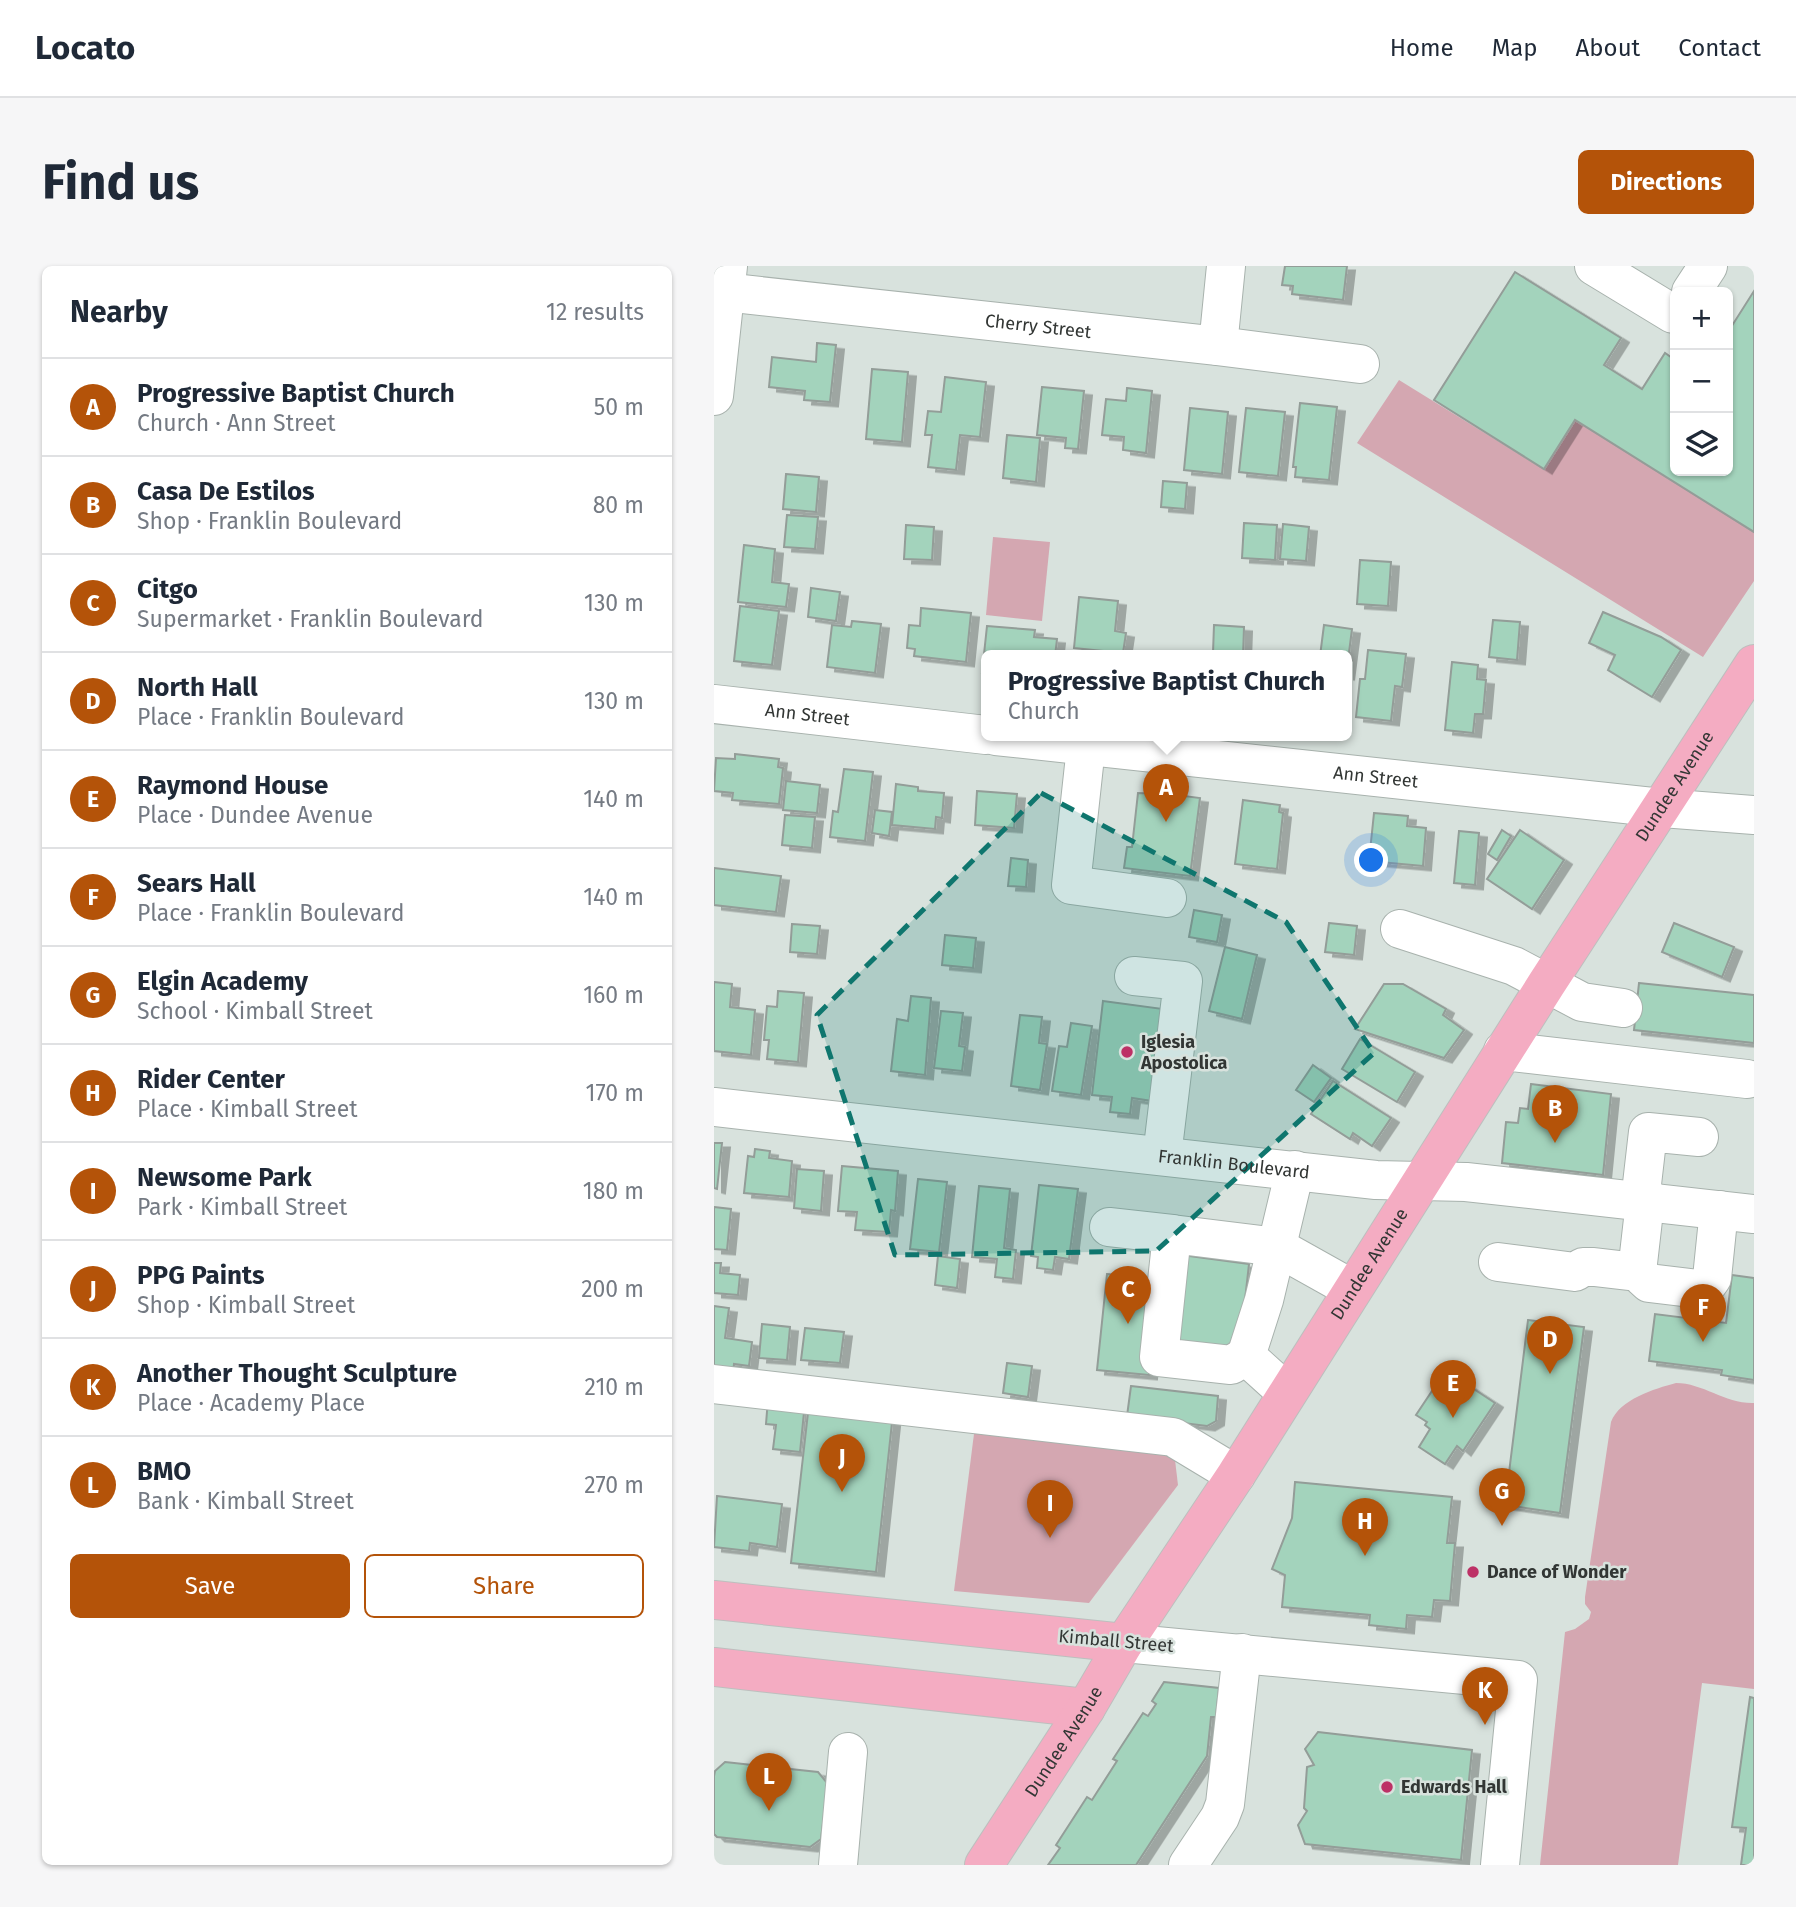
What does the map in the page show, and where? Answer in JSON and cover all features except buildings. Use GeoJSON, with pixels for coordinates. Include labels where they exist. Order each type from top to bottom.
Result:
{"type":"FeatureCollection","features":[{"type":"Feature","properties":{"kind":"main road","name":"Dundee Avenue"},"geometry":{"type":"LineString","coordinates":[[986,1864],[1086,1708],[1124,1643],[1236,1475],[1419,1182],[1754,663]]}},
{"type":"Feature","properties":{"kind":"main road","name":"Kimball Street"},"geometry":{"type":"LineString","coordinates":[[714,1600],[1124,1643]]}},
{"type":"Feature","properties":{"kind":"main road"},"geometry":{"type":"LineString","coordinates":[[714,1667],[1086,1708]]}},
{"type":"Feature","properties":{"kind":"street"},"geometry":{"type":"LineString","coordinates":[[1218,346],[1226,266]]}},
{"type":"Feature","properties":{"kind":"street"},"geometry":{"type":"LineString","coordinates":[[1594,266],[1670,312]]}},
{"type":"Feature","properties":{"kind":"street"},"geometry":{"type":"LineString","coordinates":[[1694,287],[1708,266]]}},
{"type":"Feature","properties":{"kind":"street"},"geometry":{"type":"LineString","coordinates":[[714,396],[723,283]]}},
{"type":"Feature","properties":{"kind":"street","name":"Cherry Street"},"geometry":{"type":"LineString","coordinates":[[723,283],[1360,364]]}},
{"type":"Feature","properties":{"kind":"street","name":"Ann Street"},"geometry":{"type":"LineString","coordinates":[[714,704],[981,734]]}},
{"type":"Feature","properties":{"kind":"street","name":"Ann Street"},"geometry":{"type":"LineString","coordinates":[[1037,741],[1662,808],[1754,815]]}},
{"type":"Feature","properties":{"kind":"street"},"geometry":{"type":"LineString","coordinates":[[1086,747],[1071,885],[1167,898]]}},
{"type":"Feature","properties":{"kind":"street"},"geometry":{"type":"LineString","coordinates":[[1400,929],[1514,966],[1582,1002],[1623,1008]]}},
{"type":"Feature","properties":{"kind":"street"},"geometry":{"type":"LineString","coordinates":[[1134,976],[1183,981],[1162,1156]]}},
{"type":"Feature","properties":{"kind":"street"},"geometry":{"type":"LineString","coordinates":[[1503,1051],[1747,1080]]}},
{"type":"Feature","properties":{"kind":"street","name":"Franklin Boulevard"},"geometry":{"type":"LineString","coordinates":[[714,1107],[1376,1180],[1466,1182],[1736,1212]]}},
{"type":"Feature","properties":{"kind":"street"},"geometry":{"type":"LineString","coordinates":[[1637,1272],[1645,1202],[1642,1184],[1648,1132],[1699,1137]]}},
{"type":"Feature","properties":{"kind":"street"},"geometry":{"type":"LineString","coordinates":[[1172,1234],[1159,1357],[1231,1365],[1246,1356],[1264,1300],[1294,1170]]}},
{"type":"Feature","properties":{"kind":"street"},"geometry":{"type":"LineString","coordinates":[[1498,1262],[1574,1272],[1583,1267],[1594,1267],[1637,1272],[1649,1283],[1699,1289],[1707,1285],[1712,1278],[1736,1212]]}},
{"type":"Feature","properties":{"kind":"street"},"geometry":{"type":"LineString","coordinates":[[1109,1227],[1277,1247],[1352,1289]]}},
{"type":"Feature","properties":{"kind":"street"},"geometry":{"type":"LineString","coordinates":[[1246,1356],[1287,1393]]}},
{"type":"Feature","properties":{"kind":"street"},"geometry":{"type":"LineString","coordinates":[[714,1384],[1173,1437],[1236,1475]]}},
{"type":"Feature","properties":{"kind":"street","name":"Kimball Street"},"geometry":{"type":"LineString","coordinates":[[1124,1643],[1518,1680],[1500,1865]]}},
{"type":"Feature","properties":{"kind":"street"},"geometry":{"type":"LineString","coordinates":[[1188,1865],[1220,1817],[1225,1804],[1242,1653]]}},
{"type":"Feature","properties":{"kind":"street"},"geometry":{"type":"LineString","coordinates":[[838,1865],[848,1752]]}},
{"type":"Feature","properties":{"kind":"highlighted area"},"geometry":{"type":"Polygon","coordinates":[[[1041,793],[1286,922],[1374,1053],[1156,1251],[895,1255],[817,1015],[1041,793]]]}},
{"type":"Feature","properties":{"kind":"shaded area"},"geometry":{"type":"Polygon","coordinates":[[[1399,380],[1543,469],[1575,420],[1754,532],[1754,581],[1703,657],[1357,443],[1399,380]]]}},
{"type":"Feature","properties":{"kind":"shaded area"},"geometry":{"type":"Polygon","coordinates":[[[993,537],[1050,542],[1042,621],[986,615],[993,537]]]}},
{"type":"Feature","properties":{"kind":"shaded area"},"geometry":{"type":"Polygon","coordinates":[[[1676,1383],[1754,1403],[1754,1689],[1702,1683],[1678,1865],[1540,1865],[1565,1632],[1575,1629],[1589,1619],[1591,1612],[1585,1604],[1585,1597],[1611,1422],[1615,1414],[1630,1401],[1676,1383]]]}},
{"type":"Feature","properties":{"kind":"shaded area"},"geometry":{"type":"Polygon","coordinates":[[[975,1426],[1166,1448],[1175,1460],[1178,1485],[1089,1603],[954,1591],[975,1426]]]}},
{"type":"Feature","properties":{"kind":"place","name":"Progressive Baptist Church"},"geometry":{"type":"Point","coordinates":[1166,822]}},
{"type":"Feature","properties":{"kind":"place","name":"Iglesia Apostolica"},"geometry":{"type":"Point","coordinates":[1127,1052]}},
{"type":"Feature","properties":{"kind":"place","name":"Casa De Estilos"},"geometry":{"type":"Point","coordinates":[1555,1143]}},
{"type":"Feature","properties":{"kind":"place","name":"Citgo"},"geometry":{"type":"Point","coordinates":[1128,1324]}},
{"type":"Feature","properties":{"kind":"place","name":"Sears Hall"},"geometry":{"type":"Point","coordinates":[1703,1342]}},
{"type":"Feature","properties":{"kind":"place","name":"North Hall"},"geometry":{"type":"Point","coordinates":[1550,1374]}},
{"type":"Feature","properties":{"kind":"place","name":"Raymond House"},"geometry":{"type":"Point","coordinates":[1453,1418]}},
{"type":"Feature","properties":{"kind":"place","name":"PPG Paints"},"geometry":{"type":"Point","coordinates":[842,1492]}},
{"type":"Feature","properties":{"kind":"place","name":"Elgin Academy"},"geometry":{"type":"Point","coordinates":[1502,1526]}},
{"type":"Feature","properties":{"kind":"place","name":"Newsome Park"},"geometry":{"type":"Point","coordinates":[1050,1538]}},
{"type":"Feature","properties":{"kind":"place","name":"Rider Center"},"geometry":{"type":"Point","coordinates":[1365,1556]}},
{"type":"Feature","properties":{"kind":"place","name":"Dance of Wonder"},"geometry":{"type":"Point","coordinates":[1473,1572]}},
{"type":"Feature","properties":{"kind":"place","name":"Another Thought Sculpture"},"geometry":{"type":"Point","coordinates":[1485,1725]}},
{"type":"Feature","properties":{"kind":"place","name":"Edwards Hall"},"geometry":{"type":"Point","coordinates":[1387,1787]}},
{"type":"Feature","properties":{"kind":"place","name":"BMO"},"geometry":{"type":"Point","coordinates":[769,1811]}}]}
